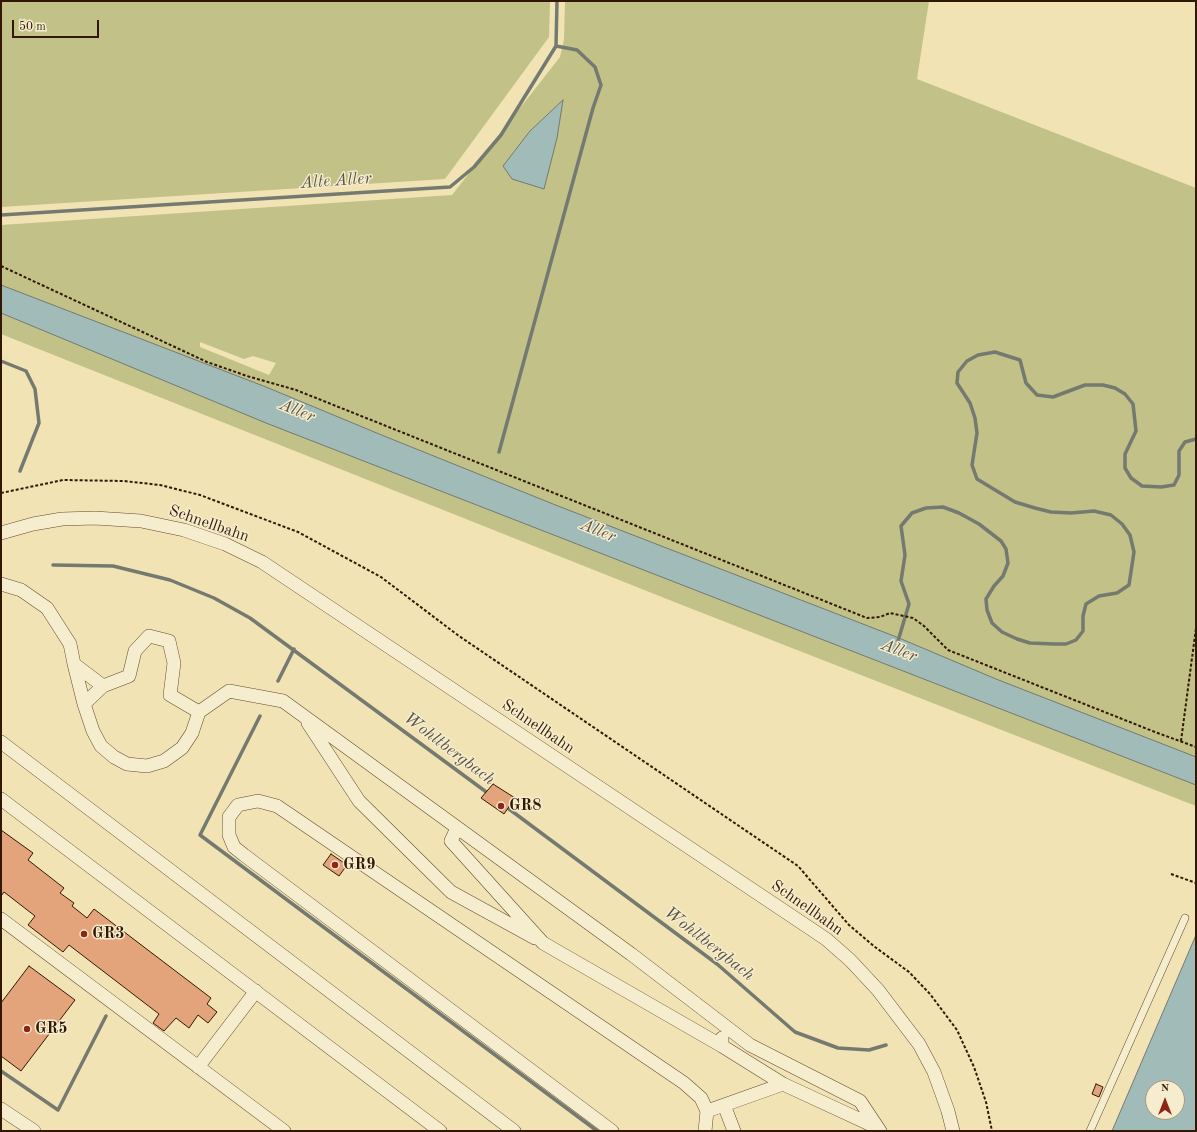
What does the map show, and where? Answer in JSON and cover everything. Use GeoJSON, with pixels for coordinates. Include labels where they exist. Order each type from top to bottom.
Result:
{"type":"FeatureCollection","features":[{"type":"Feature","properties":{"kind":"street","name":"Schnellbahn"},"geometry":{"type":"LineString","coordinates":[[1,533],[33,524],[62,519],[95,518],[141,521],[184,530],[225,544],[262,562],[826,939],[850,960],[873,985],[895,1011],[919,1044],[934,1072],[948,1111],[953,1131]]}},
{"type":"Feature","properties":{"kind":"street"},"geometry":{"type":"LineString","coordinates":[[1,584],[21,590],[47,608],[70,644],[84,704],[93,731],[101,746],[114,757],[127,764],[147,766],[164,761],[182,748],[192,733],[199,712],[229,691],[283,701],[631,954],[750,1045],[860,1101],[880,1130]]}},
{"type":"Feature","properties":{"kind":"street"},"geometry":{"type":"LineString","coordinates":[[84,704],[103,686],[130,676],[135,651],[149,636],[169,641],[174,663],[170,695],[199,712]]}},
{"type":"Feature","properties":{"kind":"street"},"geometry":{"type":"LineString","coordinates":[[74,664],[103,686]]}},
{"type":"Feature","properties":{"kind":"street"},"geometry":{"type":"LineString","coordinates":[[304,717],[359,801],[451,892],[722,1046],[783,1084],[880,1130]]}},
{"type":"Feature","properties":{"kind":"street"},"geometry":{"type":"LineString","coordinates":[[1,742],[514,1131]]}},
{"type":"Feature","properties":{"kind":"street"},"geometry":{"type":"LineString","coordinates":[[1,799],[440,1131]]}},
{"type":"Feature","properties":{"kind":"street"},"geometry":{"type":"LineString","coordinates":[[612,1131],[234,847],[229,835],[229,817],[238,805],[258,801],[277,806],[684,1083],[701,1098],[707,1111],[705,1131]]}},
{"type":"Feature","properties":{"kind":"street"},"geometry":{"type":"LineString","coordinates":[[457,828],[451,841],[543,943]]}},
{"type":"Feature","properties":{"kind":"street"},"geometry":{"type":"LineString","coordinates":[[1,919],[284,1131]]}},
{"type":"Feature","properties":{"kind":"street"},"geometry":{"type":"LineString","coordinates":[[198,1067],[256,991]]}},
{"type":"Feature","properties":{"kind":"street"},"geometry":{"type":"LineString","coordinates":[[722,1023],[722,1046]]}},
{"type":"Feature","properties":{"kind":"street"},"geometry":{"type":"LineString","coordinates":[[707,1111],[783,1084]]}},
{"type":"Feature","properties":{"kind":"street"},"geometry":{"type":"LineString","coordinates":[[724,1105],[734,1131]]}},
{"type":"Feature","properties":{"kind":"street"},"geometry":{"type":"LineString","coordinates":[[1,1109],[34,1131]]}},
{"type":"Feature","properties":{"kind":"lane"},"geometry":{"type":"LineString","coordinates":[[1090,1131],[1185,918]]}},
{"type":"Feature","properties":{"kind":"path"},"geometry":{"type":"LineString","coordinates":[[1,266],[207,362],[247,376],[296,390],[867,618],[890,613],[913,618],[924,626],[948,650],[1196,747]]}},
{"type":"Feature","properties":{"kind":"path"},"geometry":{"type":"LineString","coordinates":[[1,493],[63,480],[124,480],[160,485],[200,495],[298,532],[381,577],[459,636],[798,866],[833,904],[849,925],[875,947],[909,972],[930,994],[957,1030],[974,1067],[986,1102],[992,1131]]}},
{"type":"Feature","properties":{"kind":"path"},"geometry":{"type":"LineString","coordinates":[[1181,741],[1196,628]]}},
{"type":"Feature","properties":{"kind":"path"},"geometry":{"type":"LineString","coordinates":[[1171,874],[1196,884]]}},
{"type":"Feature","properties":{"kind":"green space"},"geometry":{"type":"Polygon","coordinates":[[[1,1],[550,1],[549,37],[445,179],[1,207],[1,1]]]}},
{"type":"Feature","properties":{"kind":"green space"},"geometry":{"type":"Polygon","coordinates":[[[565,1],[929,1],[917,79],[1196,188],[1196,806],[682,605],[1,334],[1,225],[452,195],[560,57],[564,40],[565,1]],[[200,342],[200,347],[269,375],[276,363],[253,356],[244,359],[200,342]]]}},
{"type":"Feature","properties":{"kind":"water"},"geometry":{"type":"Polygon","coordinates":[[[563,100],[557,138],[544,189],[512,179],[503,166],[530,131],[563,100]]]}},
{"type":"Feature","properties":{"kind":"water","name":"Aller"},"geometry":{"type":"Polygon","coordinates":[[[1,285],[266,387],[558,506],[899,638],[996,679],[1196,757],[1196,785],[266,423],[1,313],[1,285]]]}},
{"type":"Feature","properties":{"kind":"water"},"geometry":{"type":"Polygon","coordinates":[[[1196,935],[1196,1131],[1112,1131],[1196,935]]]}},
{"type":"Feature","properties":{"kind":"building","name":"GR8"},"geometry":{"type":"Polygon","coordinates":[[[493,784],[515,798],[504,814],[481,798],[493,784]]]}},
{"type":"Feature","properties":{"kind":"building","name":"GR3"},"geometry":{"type":"Polygon","coordinates":[[[1,830],[33,853],[28,860],[64,888],[60,893],[74,903],[72,906],[87,918],[94,909],[211,998],[207,1004],[217,1012],[208,1023],[198,1015],[189,1028],[176,1018],[164,1031],[153,1023],[159,1014],[69,945],[63,952],[28,925],[35,916],[4,892],[1,896],[1,830]]]}},
{"type":"Feature","properties":{"kind":"building","name":"GR9"},"geometry":{"type":"Polygon","coordinates":[[[331,854],[347,865],[339,876],[323,865],[331,854]]]}},
{"type":"Feature","properties":{"kind":"building","name":"GR5"},"geometry":{"type":"Polygon","coordinates":[[[29,966],[75,1000],[21,1071],[1,1056],[1,1003],[29,966]]]}},
{"type":"Feature","properties":{"kind":"building"},"geometry":{"type":"Polygon","coordinates":[[[1096,1084],[1103,1087],[1099,1097],[1092,1094],[1096,1084]]]}},
{"type":"Feature","properties":{"kind":"waterway","name":"Alte Aller"},"geometry":{"type":"LineString","coordinates":[[1,215],[450,187],[474,167],[501,135],[556,46],[557,1]]}},
{"type":"Feature","properties":{"kind":"waterway"},"geometry":{"type":"LineString","coordinates":[[499,452],[593,108],[601,85],[595,67],[577,50],[556,46]]}},
{"type":"Feature","properties":{"kind":"waterway","name":"Aller"},"geometry":{"type":"LineString","coordinates":[[898,641],[909,604],[901,581],[905,555],[901,526],[912,513],[926,508],[943,507],[959,513],[979,524],[1001,541],[1006,549],[1008,563],[1003,576],[994,586],[986,599],[987,610],[992,623],[1002,632],[1017,639],[1030,643],[1054,644],[1066,644],[1076,640],[1083,631],[1083,616],[1086,604],[1099,596],[1117,593],[1129,585],[1134,552],[1130,535],[1122,524],[1111,515],[1094,511],[1071,513],[1051,512],[1035,508],[1015,502],[977,479],[972,465],[977,433],[975,418],[970,403],[957,383],[958,372],[967,361],[978,355],[995,352],[1020,360],[1026,383],[1037,395],[1053,397],[1085,385],[1103,385],[1115,388],[1125,394],[1133,404],[1136,431],[1125,454],[1125,468],[1131,478],[1142,486],[1161,487],[1174,485],[1179,475],[1179,451],[1185,442],[1196,439]]}},
{"type":"Feature","properties":{"kind":"waterway","name":"Wohltbergbach"},"geometry":{"type":"LineString","coordinates":[[1,361],[26,371],[35,389],[39,423],[20,471]]}},
{"type":"Feature","properties":{"kind":"waterway","name":"Wohltbergbach"},"geometry":{"type":"LineString","coordinates":[[53,565],[113,566],[170,580],[214,598],[250,618],[489,794]]}},
{"type":"Feature","properties":{"kind":"waterway"},"geometry":{"type":"LineString","coordinates":[[278,681],[294,649]]}},
{"type":"Feature","properties":{"kind":"waterway"},"geometry":{"type":"LineString","coordinates":[[260,716],[200,835],[597,1131]]}},
{"type":"Feature","properties":{"kind":"waterway","name":"Wohltbergbach"},"geometry":{"type":"LineString","coordinates":[[505,806],[717,964],[795,1032],[838,1048],[869,1050],[886,1045]]}},
{"type":"Feature","properties":{"kind":"waterway"},"geometry":{"type":"LineString","coordinates":[[1,1071],[58,1110],[106,1016]]}},
{"type":"Feature","properties":{"kind":"place","name":"GR8"},"geometry":{"type":"Point","coordinates":[501,806]}},
{"type":"Feature","properties":{"kind":"place","name":"GR9"},"geometry":{"type":"Point","coordinates":[335,865]}},
{"type":"Feature","properties":{"kind":"place","name":"GR3"},"geometry":{"type":"Point","coordinates":[84,934]}},
{"type":"Feature","properties":{"kind":"place","name":"GR5"},"geometry":{"type":"Point","coordinates":[27,1029]}}]}
